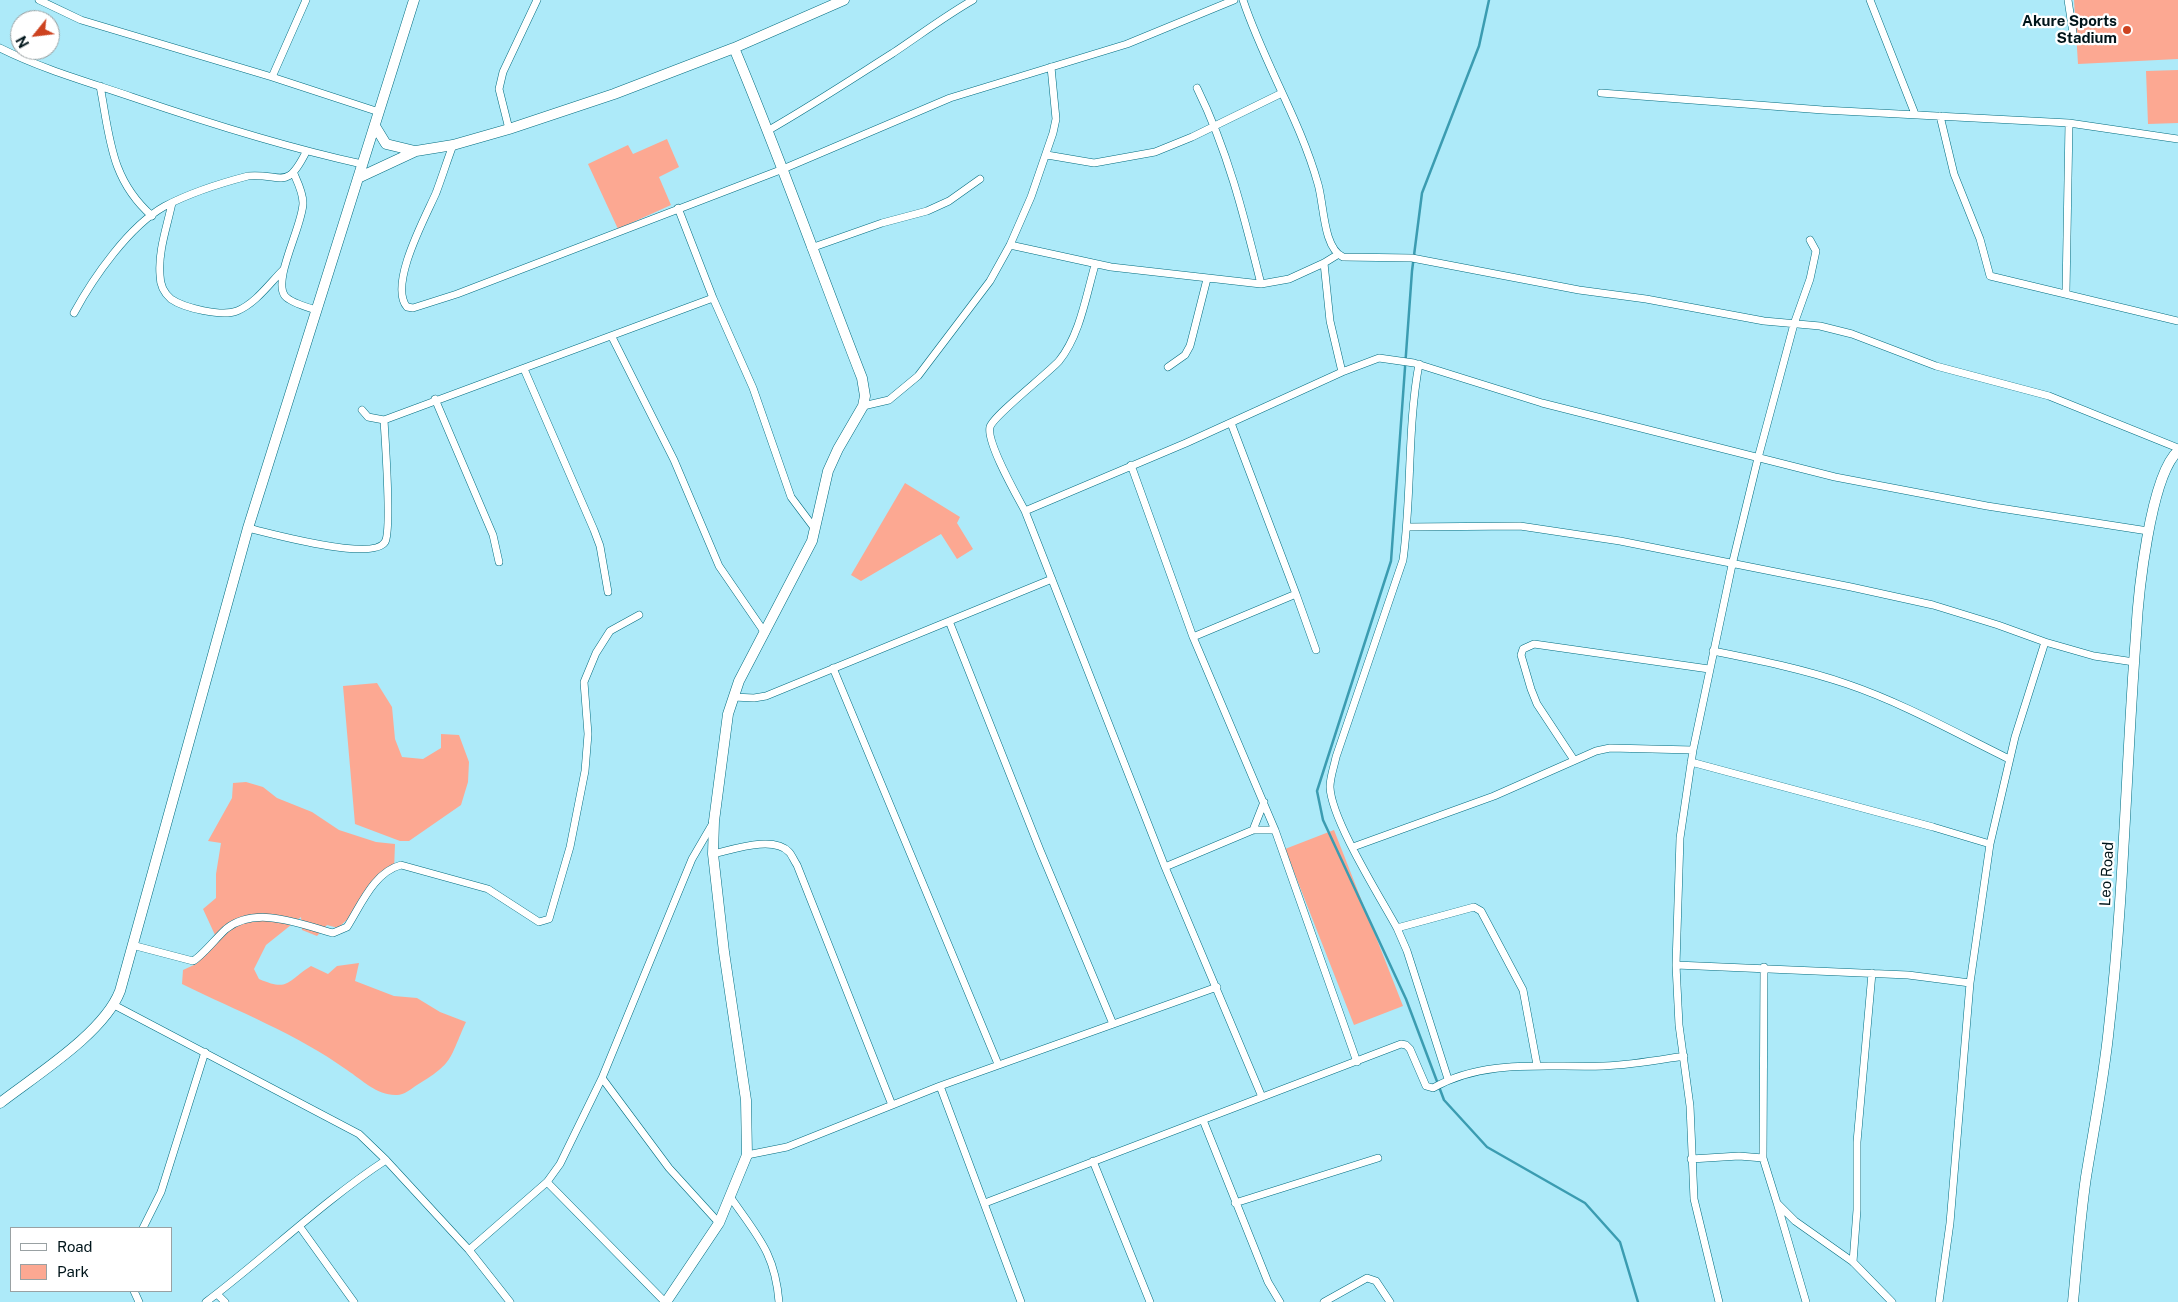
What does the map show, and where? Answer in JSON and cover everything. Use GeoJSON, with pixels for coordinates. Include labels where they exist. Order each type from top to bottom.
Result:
{"type":"FeatureCollection","features":[{"type":"Feature","properties":{"kind":"street"},"geometry":{"type":"LineString","coordinates":[[39,0],[81,20],[272,77],[379,112]]}},
{"type":"Feature","properties":{"kind":"street"},"geometry":{"type":"LineString","coordinates":[[272,77],[306,0]]}},
{"type":"Feature","properties":{"kind":"street"},"geometry":{"type":"LineString","coordinates":[[0,1103],[77,1042],[114,1005],[248,528],[414,0]]}},
{"type":"Feature","properties":{"kind":"street"},"geometry":{"type":"LineString","coordinates":[[509,129],[499,89],[503,72],[537,0]]}},
{"type":"Feature","properties":{"kind":"street"},"geometry":{"type":"LineString","coordinates":[[358,178],[416,152],[453,145],[553,116],[734,48],[844,0]]}},
{"type":"Feature","properties":{"kind":"street"},"geometry":{"type":"LineString","coordinates":[[769,130],[973,0]]}},
{"type":"Feature","properties":{"kind":"street"},"geometry":{"type":"LineString","coordinates":[[453,145],[436,193],[412,247],[403,277],[401,296],[407,306],[413,308],[457,294],[783,169],[950,98],[1127,44],[1234,0]]}},
{"type":"Feature","properties":{"kind":"street"},"geometry":{"type":"LineString","coordinates":[[1243,0],[1309,154],[1319,186],[1329,239],[1337,255],[1343,257],[1412,258],[1579,290],[1794,324],[1820,326],[1852,334],[1928,364],[2049,396],[2178,450]]}},
{"type":"Feature","properties":{"kind":"street"},"geometry":{"type":"LineString","coordinates":[[1870,0],[1915,114]]}},
{"type":"Feature","properties":{"kind":"street"},"geometry":{"type":"LineString","coordinates":[[2068,0],[2073,33]]}},
{"type":"Feature","properties":{"kind":"street"},"geometry":{"type":"LineString","coordinates":[[0,48],[53,70],[100,86],[306,152],[362,164]]}},
{"type":"Feature","properties":{"kind":"street"},"geometry":{"type":"LineString","coordinates":[[547,1182],[665,1302],[719,1223],[731,1198],[747,1155],[746,1100],[724,952],[713,854],[714,821],[728,714],[733,697],[812,541],[828,471],[838,449],[863,406],[865,396],[862,378],[811,248],[769,130],[734,48]]}},
{"type":"Feature","properties":{"kind":"street"},"geometry":{"type":"LineString","coordinates":[[863,406],[889,400],[918,376],[990,281],[1010,245],[1047,155],[1056,119],[1051,67]]}},
{"type":"Feature","properties":{"kind":"street"},"geometry":{"type":"LineString","coordinates":[[100,86],[118,174],[133,198],[152,216]]}},
{"type":"Feature","properties":{"kind":"street"},"geometry":{"type":"LineString","coordinates":[[1197,88],[1215,125],[1243,211],[1261,284]]}},
{"type":"Feature","properties":{"kind":"street"},"geometry":{"type":"LineString","coordinates":[[1047,155],[1084,162],[1105,162],[1171,147],[1282,93]]}},
{"type":"Feature","properties":{"kind":"street"},"geometry":{"type":"LineString","coordinates":[[1601,93],[1823,110],[2069,123],[2178,139]]}},
{"type":"Feature","properties":{"kind":"street"},"geometry":{"type":"LineString","coordinates":[[1940,116],[1954,174],[1980,238],[1990,276],[2066,292],[2178,321]]}},
{"type":"Feature","properties":{"kind":"street"},"geometry":{"type":"LineString","coordinates":[[2066,292],[2069,123]]}},
{"type":"Feature","properties":{"kind":"street"},"geometry":{"type":"LineString","coordinates":[[375,126],[386,144],[416,152]]}},
{"type":"Feature","properties":{"kind":"street"},"geometry":{"type":"LineString","coordinates":[[74,313],[102,267],[152,216],[172,203],[248,176],[258,175],[278,179],[294,174],[306,152]]}},
{"type":"Feature","properties":{"kind":"street"},"geometry":{"type":"LineString","coordinates":[[294,174],[302,193],[302,214],[282,270],[283,293],[286,298],[316,310]]}},
{"type":"Feature","properties":{"kind":"street"},"geometry":{"type":"LineString","coordinates":[[811,248],[927,211],[949,201],[980,179]]}},
{"type":"Feature","properties":{"kind":"street"},"geometry":{"type":"LineString","coordinates":[[172,203],[161,250],[160,276],[166,294],[172,300],[217,313],[237,311],[253,300],[282,270]]}},
{"type":"Feature","properties":{"kind":"street"},"geometry":{"type":"LineString","coordinates":[[678,208],[713,298],[753,388],[791,497],[815,529]]}},
{"type":"Feature","properties":{"kind":"street"},"geometry":{"type":"LineString","coordinates":[[1719,1302],[1694,1199],[1690,1106],[1679,1025],[1676,965],[1680,838],[1693,750],[1732,565],[1794,324],[1810,279],[1816,251],[1810,240]]}},
{"type":"Feature","properties":{"kind":"street"},"geometry":{"type":"LineString","coordinates":[[1010,245],[1095,265],[1261,284],[1289,279],[1337,255]]}},
{"type":"Feature","properties":{"kind":"street"},"geometry":{"type":"LineString","coordinates":[[1324,263],[1330,321],[1342,372]]}},
{"type":"Feature","properties":{"kind":"street"},"geometry":{"type":"LineString","coordinates":[[1095,265],[1074,335],[1067,349],[1042,378],[1013,402],[990,425],[989,433],[1003,469],[1025,511],[1166,867],[1262,1097]]}},
{"type":"Feature","properties":{"kind":"street"},"geometry":{"type":"LineString","coordinates":[[1168,367],[1185,355],[1190,346],[1208,279]]}},
{"type":"Feature","properties":{"kind":"street"},"geometry":{"type":"LineString","coordinates":[[362,410],[368,417],[384,420],[435,399],[524,369],[713,298]]}},
{"type":"Feature","properties":{"kind":"street"},"geometry":{"type":"LineString","coordinates":[[612,337],[674,460],[719,566],[765,634]]}},
{"type":"Feature","properties":{"kind":"street"},"geometry":{"type":"LineString","coordinates":[[1025,511],[1231,423],[1342,372],[1379,358],[1416,363],[1542,403],[1758,458],[1908,491],[2148,531]]}},
{"type":"Feature","properties":{"kind":"street"},"geometry":{"type":"LineString","coordinates":[[1416,363],[1407,527],[1403,560],[1331,775],[1332,799],[1353,848],[1397,928],[1407,951],[1448,1079]]}},
{"type":"Feature","properties":{"kind":"street"},"geometry":{"type":"LineString","coordinates":[[524,369],[594,530],[600,546],[608,592]]}},
{"type":"Feature","properties":{"kind":"street"},"geometry":{"type":"LineString","coordinates":[[435,399],[493,535],[499,562]]}},
{"type":"Feature","properties":{"kind":"street"},"geometry":{"type":"LineString","coordinates":[[248,528],[344,548],[377,548],[384,544],[387,538],[384,420]]}},
{"type":"Feature","properties":{"kind":"street"},"geometry":{"type":"LineString","coordinates":[[1231,423],[1316,650]]}},
{"type":"Feature","properties":{"kind":"street","name":"Leo Road"},"geometry":{"type":"LineString","coordinates":[[2073,1302],[2084,1196],[2112,1000],[2120,917],[2134,662],[2148,531],[2164,476],[2178,450]]}},
{"type":"Feature","properties":{"kind":"street"},"geometry":{"type":"LineString","coordinates":[[1131,465],[1193,637],[1275,830],[1358,1062]]}},
{"type":"Feature","properties":{"kind":"street"},"geometry":{"type":"LineString","coordinates":[[1407,527],[1520,526],[1620,541],[1732,565],[1851,587],[1933,606],[2094,656],[2134,662]]}},
{"type":"Feature","properties":{"kind":"street"},"geometry":{"type":"LineString","coordinates":[[733,697],[754,698],[766,696],[1052,579]]}},
{"type":"Feature","properties":{"kind":"street"},"geometry":{"type":"LineString","coordinates":[[1193,637],[1296,594]]}},
{"type":"Feature","properties":{"kind":"street"},"geometry":{"type":"LineString","coordinates":[[132,945],[193,961],[212,941],[236,922],[249,918],[269,918],[333,933],[341,931],[347,927],[379,877],[390,867],[401,865],[488,889],[539,922],[549,919],[570,847],[585,771],[588,734],[584,682],[596,653],[610,631],[639,615]]}},
{"type":"Feature","properties":{"kind":"street"},"geometry":{"type":"LineString","coordinates":[[949,621],[1040,850],[1113,1024]]}},
{"type":"Feature","properties":{"kind":"street"},"geometry":{"type":"LineString","coordinates":[[1939,1302],[1950,1223],[1970,983],[1990,844],[2009,759],[2035,669],[2045,642]]}},
{"type":"Feature","properties":{"kind":"street"},"geometry":{"type":"LineString","coordinates":[[1574,760],[1531,690],[1521,655],[1523,648],[1527,645],[1534,644],[1709,669]]}},
{"type":"Feature","properties":{"kind":"street"},"geometry":{"type":"LineString","coordinates":[[1713,651],[1786,666],[1847,684],[1913,712],[2009,759]]}},
{"type":"Feature","properties":{"kind":"street"},"geometry":{"type":"LineString","coordinates":[[833,668],[998,1064]]}},
{"type":"Feature","properties":{"kind":"street"},"geometry":{"type":"LineString","coordinates":[[1353,848],[1494,796],[1574,760],[1610,748],[1693,750]]}},
{"type":"Feature","properties":{"kind":"street"},"geometry":{"type":"LineString","coordinates":[[1691,762],[1934,827],[1990,844]]}},
{"type":"Feature","properties":{"kind":"street"},"geometry":{"type":"LineString","coordinates":[[1253,830],[1264,802]]}},
{"type":"Feature","properties":{"kind":"street"},"geometry":{"type":"LineString","coordinates":[[469,1250],[547,1182],[560,1164],[602,1078],[692,859],[714,821]]}},
{"type":"Feature","properties":{"kind":"street"},"geometry":{"type":"LineString","coordinates":[[1166,867],[1253,830],[1275,830]]}},
{"type":"Feature","properties":{"kind":"street"},"geometry":{"type":"LineString","coordinates":[[713,854],[752,845],[778,845],[789,852],[797,865],[892,1105]]}},
{"type":"Feature","properties":{"kind":"street"},"geometry":{"type":"LineString","coordinates":[[1397,928],[1474,907],[1479,909],[1524,990],[1537,1065]]}},
{"type":"Feature","properties":{"kind":"street"},"geometry":{"type":"LineString","coordinates":[[1676,965],[1764,967],[1872,973],[1970,983]]}},
{"type":"Feature","properties":{"kind":"street"},"geometry":{"type":"LineString","coordinates":[[1764,967],[1763,1158],[1806,1302]]}},
{"type":"Feature","properties":{"kind":"street"},"geometry":{"type":"LineString","coordinates":[[1853,1262],[1857,1210],[1857,1142],[1872,973]]}},
{"type":"Feature","properties":{"kind":"street"},"geometry":{"type":"LineString","coordinates":[[747,1155],[787,1147],[998,1064],[1217,987]]}},
{"type":"Feature","properties":{"kind":"street"},"geometry":{"type":"LineString","coordinates":[[114,1005],[359,1134],[386,1160],[469,1250],[510,1302]]}},
{"type":"Feature","properties":{"kind":"street"},"geometry":{"type":"LineString","coordinates":[[985,1203],[1401,1044],[1406,1045],[1418,1064],[1426,1086],[1436,1086],[1448,1079],[1474,1072],[1537,1065],[1607,1066],[1684,1056]]}},
{"type":"Feature","properties":{"kind":"street"},"geometry":{"type":"LineString","coordinates":[[144,1227],[161,1192],[205,1052]]}},
{"type":"Feature","properties":{"kind":"street"},"geometry":{"type":"LineString","coordinates":[[602,1078],[669,1168],[719,1223]]}},
{"type":"Feature","properties":{"kind":"street"},"geometry":{"type":"LineString","coordinates":[[940,1086],[1021,1302]]}},
{"type":"Feature","properties":{"kind":"street"},"geometry":{"type":"LineString","coordinates":[[1203,1120],[1268,1282],[1280,1302]]}},
{"type":"Feature","properties":{"kind":"street"},"geometry":{"type":"LineString","coordinates":[[1691,1159],[1739,1156],[1763,1158]]}},
{"type":"Feature","properties":{"kind":"street"},"geometry":{"type":"LineString","coordinates":[[1235,1203],[1378,1158]]}},
{"type":"Feature","properties":{"kind":"street"},"geometry":{"type":"LineString","coordinates":[[206,1302],[360,1177],[386,1160]]}},
{"type":"Feature","properties":{"kind":"street"},"geometry":{"type":"LineString","coordinates":[[1093,1161],[1150,1302]]}},
{"type":"Feature","properties":{"kind":"street"},"geometry":{"type":"LineString","coordinates":[[731,1198],[765,1247],[773,1263],[777,1278],[779,1302]]}},
{"type":"Feature","properties":{"kind":"street"},"geometry":{"type":"LineString","coordinates":[[1777,1203],[1794,1221],[1853,1262],[1892,1302]]}},
{"type":"Feature","properties":{"kind":"street"},"geometry":{"type":"LineString","coordinates":[[300,1227],[354,1302]]}},
{"type":"Feature","properties":{"kind":"street"},"geometry":{"type":"LineString","coordinates":[[1324,1302],[1367,1278],[1376,1281],[1390,1302]]}},
{"type":"Feature","properties":{"kind":"street"},"geometry":{"type":"LineString","coordinates":[[218,1294],[225,1302]]}},
{"type":"Feature","properties":{"kind":"green space","name":"Akure Sports Stadium"},"geometry":{"type":"Polygon","coordinates":[[[2074,0],[2178,0],[2178,59],[2078,64],[2074,0]]]}},
{"type":"Feature","properties":{"kind":"green space"},"geometry":{"type":"Polygon","coordinates":[[[2178,70],[2178,123],[2148,124],[2146,71],[2178,70]]]}},
{"type":"Feature","properties":{"kind":"green space"},"geometry":{"type":"Polygon","coordinates":[[[667,139],[679,167],[659,177],[671,205],[618,229],[588,164],[628,145],[633,154],[667,139]]]}},
{"type":"Feature","properties":{"kind":"green space"},"geometry":{"type":"Polygon","coordinates":[[[905,483],[960,517],[957,523],[973,549],[957,559],[941,534],[861,581],[851,575],[905,483]]]}},
{"type":"Feature","properties":{"kind":"green space"},"geometry":{"type":"Polygon","coordinates":[[[377,683],[392,707],[395,739],[402,757],[423,759],[441,748],[441,734],[459,735],[469,762],[468,782],[461,805],[409,841],[400,841],[355,824],[343,686],[377,683]]]}},
{"type":"Feature","properties":{"kind":"green space"},"geometry":{"type":"Polygon","coordinates":[[[246,782],[263,787],[277,798],[312,812],[339,830],[376,842],[395,844],[394,870],[370,886],[350,917],[338,928],[327,925],[317,936],[302,930],[301,917],[266,945],[254,969],[259,979],[276,985],[282,985],[311,966],[328,974],[337,966],[359,963],[355,981],[394,996],[417,998],[440,1012],[466,1022],[453,1052],[444,1065],[405,1093],[390,1095],[383,1093],[364,1083],[308,1045],[182,984],[183,970],[196,964],[231,928],[215,935],[203,909],[216,898],[216,874],[221,843],[208,841],[232,798],[233,783],[246,782]]]}},
{"type":"Feature","properties":{"kind":"green space"},"geometry":{"type":"Polygon","coordinates":[[[1334,830],[1403,1006],[1354,1025],[1285,849],[1334,830]]]}},
{"type":"Feature","properties":{"kind":"waterway"},"geometry":{"type":"LineString","coordinates":[[1489,0],[1479,46],[1422,193],[1412,271],[1391,561],[1317,791],[1323,820],[1406,999],[1444,1100],[1487,1147],[1585,1203],[1620,1242],[1638,1302]]}},
{"type":"Feature","properties":{"kind":"place","name":"Akure Sports Stadium"},"geometry":{"type":"Point","coordinates":[2127,30]}}]}
